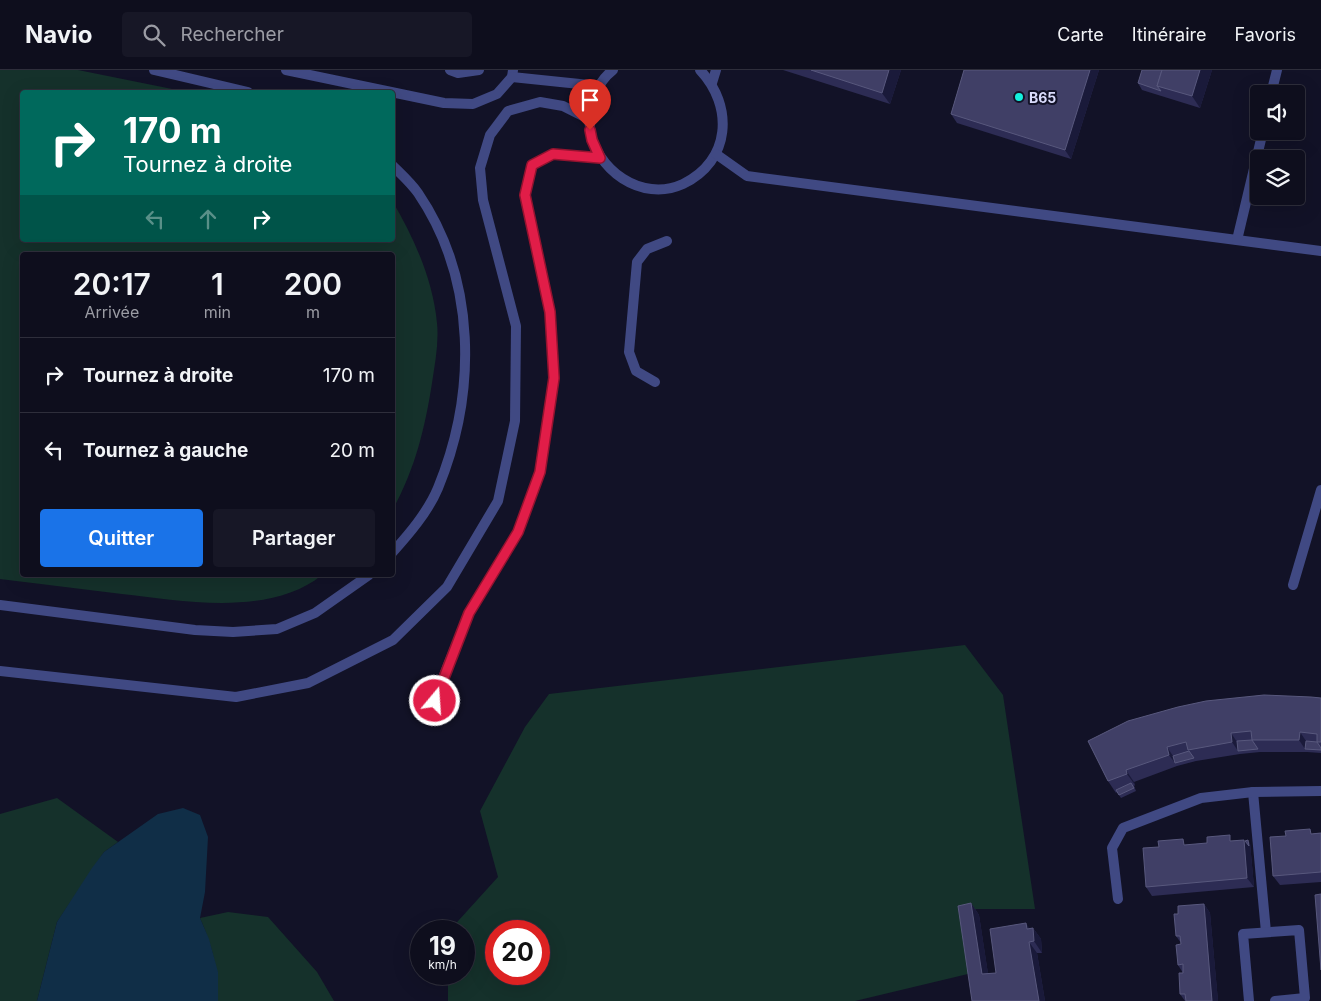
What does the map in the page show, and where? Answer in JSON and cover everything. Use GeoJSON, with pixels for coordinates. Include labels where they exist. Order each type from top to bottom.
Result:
{"type":"FeatureCollection","features":[{"type":"Feature","properties":{"kind":"street"},"geometry":{"type":"LineString","coordinates":[[154,70],[239,90]]}},
{"type":"Feature","properties":{"kind":"street"},"geometry":{"type":"LineString","coordinates":[[286,70],[382,90]]}},
{"type":"Feature","properties":{"kind":"street"},"geometry":{"type":"LineString","coordinates":[[450,70],[458,73],[479,70]]}},
{"type":"Feature","properties":{"kind":"street"},"geometry":{"type":"LineString","coordinates":[[613,70],[599,86],[592,102],[589,119],[592,140],[600,158],[615,175],[636,186],[659,189],[681,184],[688,180],[701,172],[716,154],[722,136],[724,118],[720,99],[712,83],[700,70]]}},
{"type":"Feature","properties":{"kind":"street"},"geometry":{"type":"LineString","coordinates":[[712,83],[716,70]]}},
{"type":"Feature","properties":{"kind":"street"},"geometry":{"type":"LineString","coordinates":[[1273,85],[1277,70]]}},
{"type":"Feature","properties":{"kind":"street"},"geometry":{"type":"LineString","coordinates":[[395,93],[444,103],[473,104],[497,94],[513,74],[599,86]]}},
{"type":"Feature","properties":{"kind":"street"},"geometry":{"type":"LineString","coordinates":[[0,671],[236,697],[308,683],[392,640],[447,587],[498,500],[515,422],[516,326],[482,200],[480,168],[490,135],[508,111],[540,102],[563,106],[589,119]]}},
{"type":"Feature","properties":{"kind":"street"},"geometry":{"type":"LineString","coordinates":[[1237,240],[1260,140]]}},
{"type":"Feature","properties":{"kind":"street"},"geometry":{"type":"LineString","coordinates":[[430,718],[440,684],[469,613],[518,532],[540,472],[554,378],[550,312],[525,195],[532,165],[553,154],[600,158]]}},
{"type":"Feature","properties":{"kind":"street"},"geometry":{"type":"LineString","coordinates":[[716,154],[747,176],[1321,251]]}},
{"type":"Feature","properties":{"kind":"street"},"geometry":{"type":"LineString","coordinates":[[395,169],[418,193],[456,271],[465,324],[465,365],[460,411],[437,490],[413,528],[395,549]]}},
{"type":"Feature","properties":{"kind":"street"},"geometry":{"type":"LineString","coordinates":[[655,382],[636,371],[629,352],[637,262],[647,249],[667,241]]}},
{"type":"Feature","properties":{"kind":"street"},"geometry":{"type":"LineString","coordinates":[[1293,585],[1321,490]]}},
{"type":"Feature","properties":{"kind":"street"},"geometry":{"type":"LineString","coordinates":[[0,605],[196,630],[233,632],[276,629],[315,613],[366,577]]}},
{"type":"Feature","properties":{"kind":"street"},"geometry":{"type":"LineString","coordinates":[[1118,899],[1112,848],[1123,828],[1200,798],[1253,792],[1321,791]]}},
{"type":"Feature","properties":{"kind":"street"},"geometry":{"type":"LineString","coordinates":[[1253,792],[1266,932]]}},
{"type":"Feature","properties":{"kind":"street"},"geometry":{"type":"LineString","coordinates":[[1249,1001],[1244,934],[1299,930],[1305,998],[1275,1001]]}},
{"type":"Feature","properties":{"kind":"green space"},"geometry":{"type":"Polygon","coordinates":[[[0,70],[78,70],[177,90],[20,90],[20,242],[395,242],[395,206],[415,245],[427,275],[435,307],[437,338],[432,383],[422,432],[413,463],[395,505],[395,252],[20,252],[20,577],[319,577],[301,588],[277,597],[225,603],[172,600],[0,579],[0,70]]]}},
{"type":"Feature","properties":{"kind":"green space"},"geometry":{"type":"Polygon","coordinates":[[[965,645],[1003,695],[1035,909],[967,909],[972,973],[855,1001],[448,1001],[448,985],[475,985],[475,920],[459,920],[498,877],[480,811],[525,727],[549,694],[965,645]]]}},
{"type":"Feature","properties":{"kind":"green space"},"geometry":{"type":"Polygon","coordinates":[[[57,798],[118,842],[104,852],[57,922],[37,1001],[0,1001],[0,814],[57,798]]]}},
{"type":"Feature","properties":{"kind":"green space"},"geometry":{"type":"Polygon","coordinates":[[[228,912],[268,917],[317,972],[334,1001],[218,1001],[214,958],[200,918],[228,912]]]}},
{"type":"Feature","properties":{"kind":"water"},"geometry":{"type":"Polygon","coordinates":[[[183,808],[200,815],[208,837],[205,892],[200,918],[209,939],[218,972],[218,1001],[37,1001],[57,922],[104,852],[158,814],[183,808]]]}},
{"type":"Feature","properties":{"kind":"building"},"geometry":{"type":"Polygon","coordinates":[[[811,70],[889,70],[882,93],[811,70]]]}},
{"type":"Feature","properties":{"kind":"building","name":"B65"},"geometry":{"type":"Polygon","coordinates":[[[964,70],[1090,70],[1065,150],[951,114],[964,70]]]}},
{"type":"Feature","properties":{"kind":"building"},"geometry":{"type":"Polygon","coordinates":[[[1142,70],[1162,70],[1157,86],[1161,91],[1138,83],[1142,70]]]}},
{"type":"Feature","properties":{"kind":"building"},"geometry":{"type":"Polygon","coordinates":[[[1162,70],[1200,70],[1192,96],[1157,86],[1162,70]]]}},
{"type":"Feature","properties":{"kind":"building"},"geometry":{"type":"Polygon","coordinates":[[[1264,695],[1321,698],[1321,742],[1317,742],[1317,734],[1300,732],[1299,740],[1252,740],[1251,731],[1231,733],[1232,742],[1188,750],[1186,742],[1167,747],[1169,755],[1126,770],[1127,774],[1108,781],[1088,741],[1128,721],[1178,707],[1206,701],[1264,695]]]}},
{"type":"Feature","properties":{"kind":"building"},"geometry":{"type":"Polygon","coordinates":[[[1252,740],[1258,749],[1238,751],[1237,741],[1252,740]]]}},
{"type":"Feature","properties":{"kind":"building"},"geometry":{"type":"Polygon","coordinates":[[[1306,741],[1317,742],[1321,750],[1305,749],[1306,741]]]}},
{"type":"Feature","properties":{"kind":"building"},"geometry":{"type":"Polygon","coordinates":[[[1189,751],[1194,758],[1175,763],[1173,756],[1189,751]]]}},
{"type":"Feature","properties":{"kind":"building"},"geometry":{"type":"Polygon","coordinates":[[[1131,783],[1134,788],[1119,795],[1116,790],[1131,783]]]}},
{"type":"Feature","properties":{"kind":"building"},"geometry":{"type":"Polygon","coordinates":[[[1310,829],[1311,834],[1321,833],[1321,872],[1273,876],[1270,837],[1286,836],[1285,831],[1310,829]]]}},
{"type":"Feature","properties":{"kind":"building"},"geometry":{"type":"Polygon","coordinates":[[[1230,835],[1230,841],[1244,840],[1247,878],[1146,887],[1143,848],[1159,847],[1158,841],[1183,839],[1184,845],[1207,843],[1207,837],[1230,835]]]}},
{"type":"Feature","properties":{"kind":"building"},"geometry":{"type":"Polygon","coordinates":[[[1321,894],[1321,970],[1315,895],[1321,894]]]}},
{"type":"Feature","properties":{"kind":"building"},"geometry":{"type":"Polygon","coordinates":[[[971,903],[982,974],[996,973],[990,929],[1026,923],[1027,929],[1033,928],[1034,941],[1029,942],[1039,1001],[972,1001],[958,906],[971,903]]]}},
{"type":"Feature","properties":{"kind":"building"},"geometry":{"type":"Polygon","coordinates":[[[1204,904],[1212,1001],[1186,1001],[1185,994],[1180,994],[1179,973],[1183,973],[1183,964],[1178,965],[1176,945],[1181,944],[1180,936],[1176,936],[1174,914],[1178,914],[1178,906],[1204,904]]]}},
{"type":"Feature","properties":{"kind":"place","name":"B65"},"geometry":{"type":"Point","coordinates":[1019,97]}},
{"type":"Feature","properties":{"kind":"route"},"geometry":{"type":"LineString","coordinates":[[435,701],[469,613],[518,532],[540,472],[554,378],[550,312],[536,237],[525,195],[532,165],[553,154],[600,158],[590,130]]}}]}
